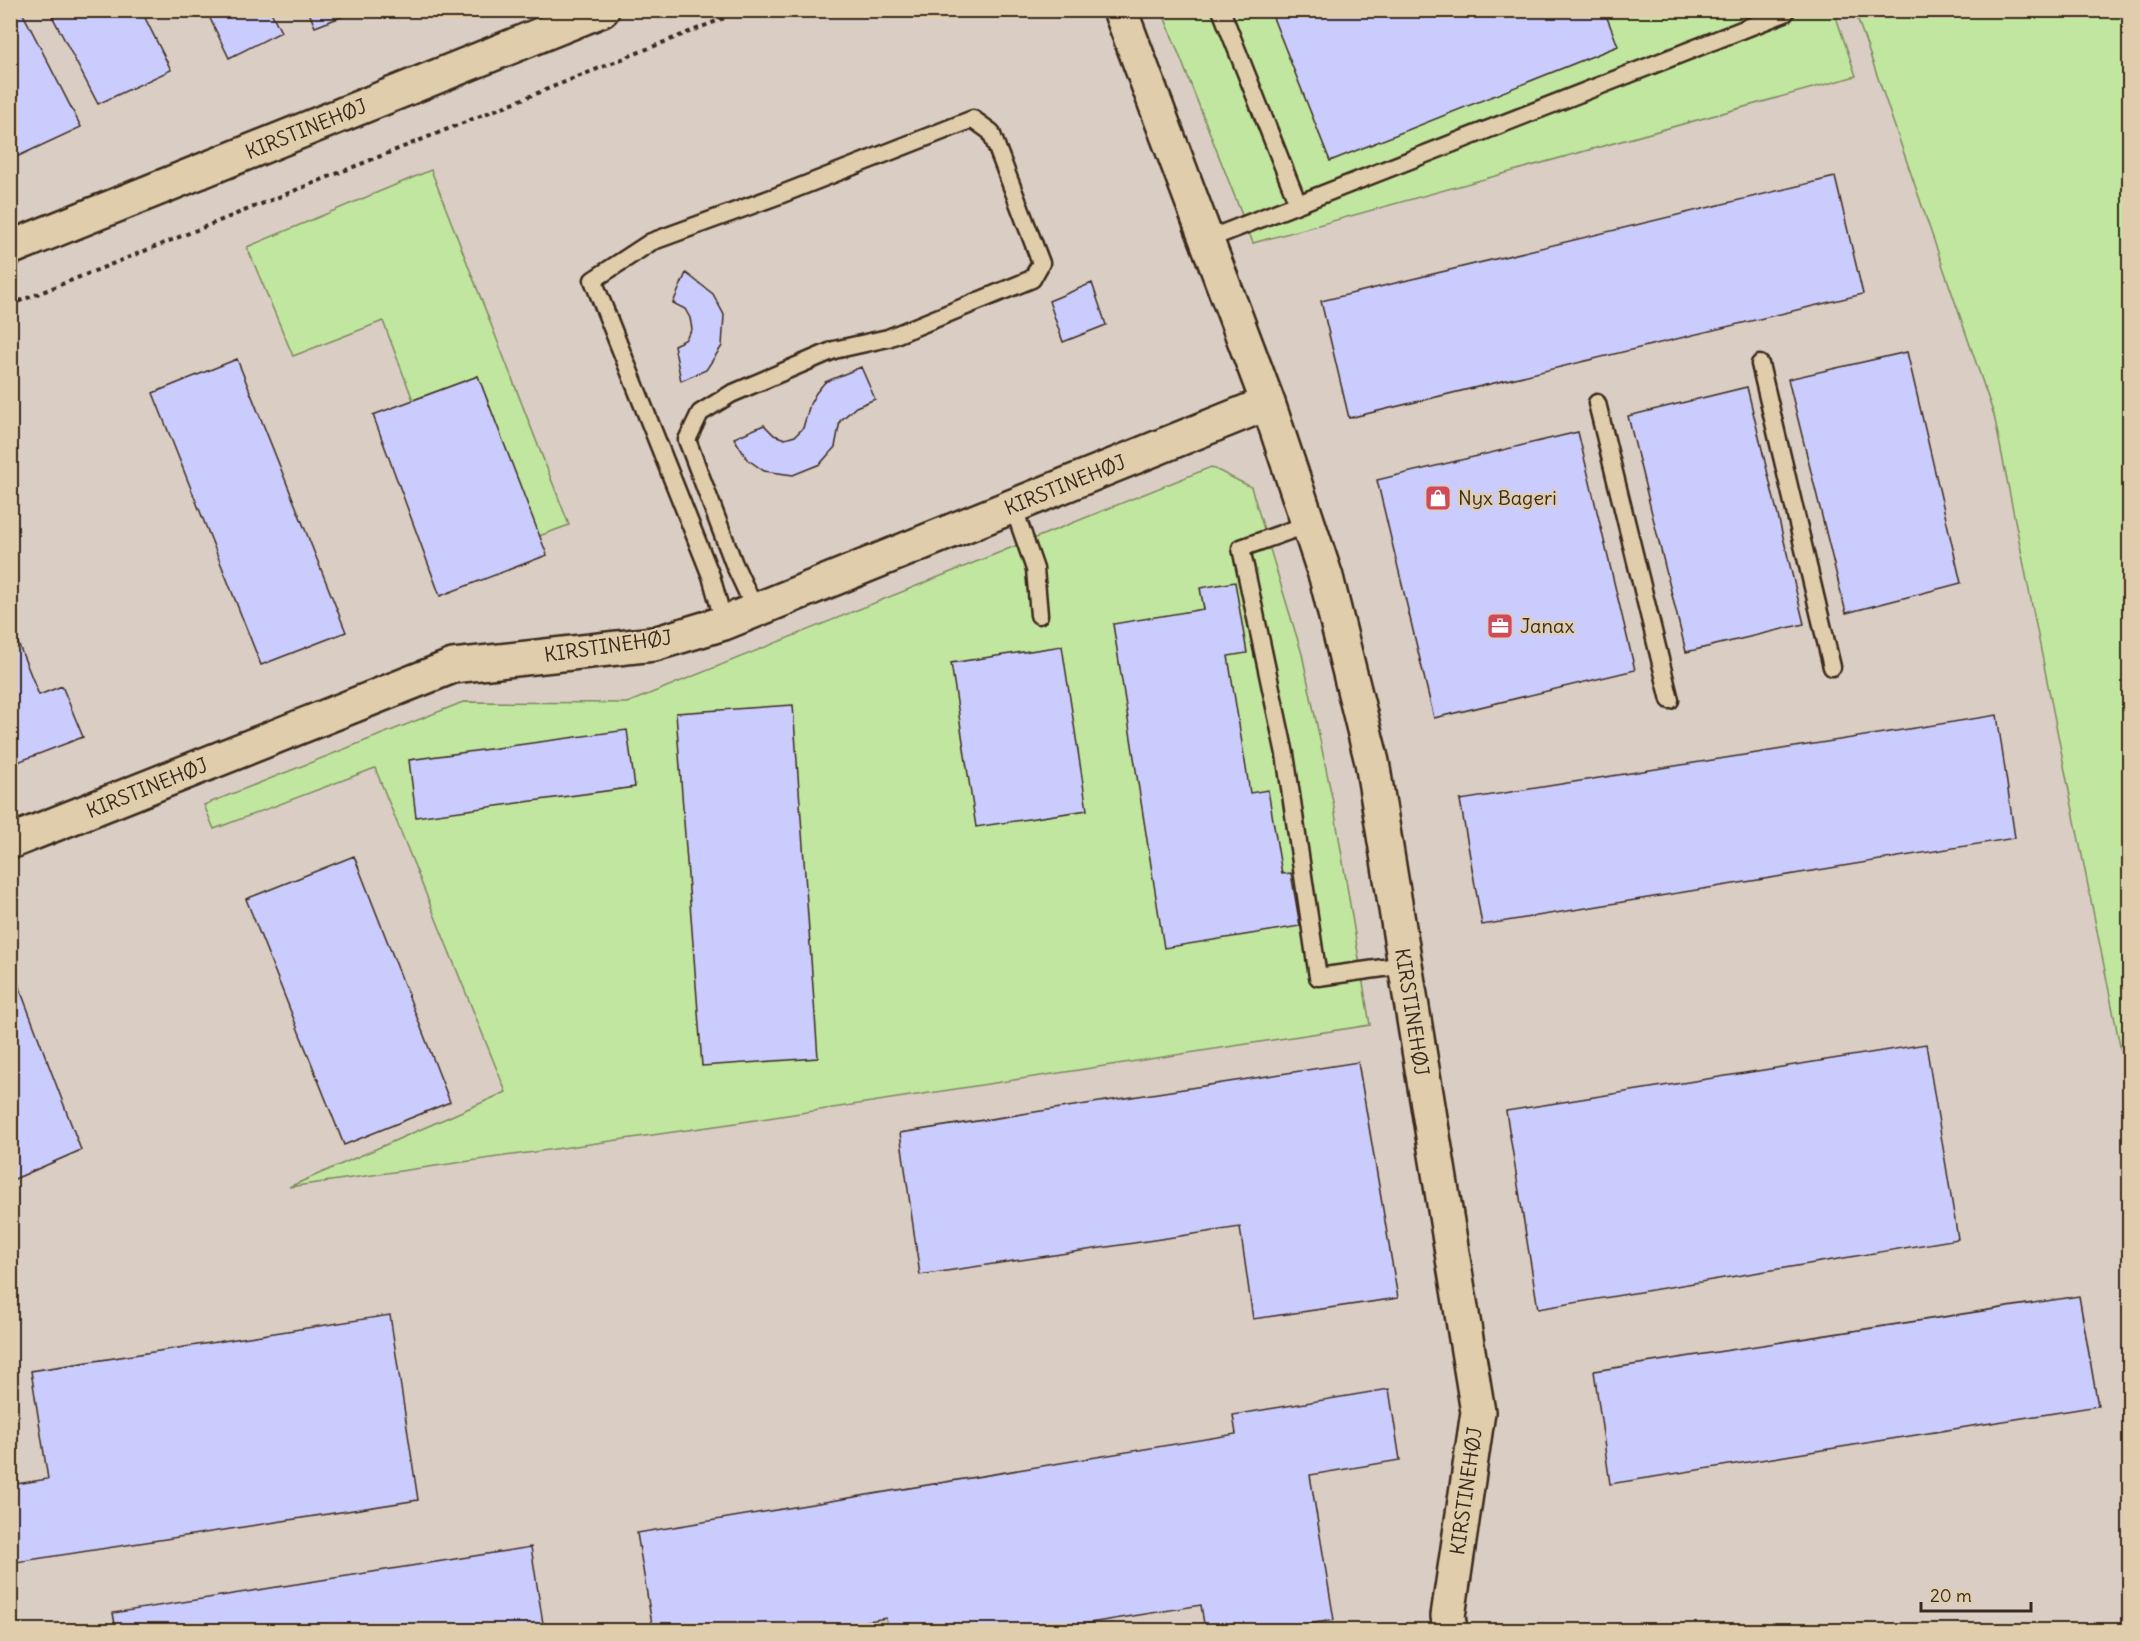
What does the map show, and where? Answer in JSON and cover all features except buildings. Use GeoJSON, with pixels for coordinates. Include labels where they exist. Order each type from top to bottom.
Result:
{"type":"FeatureCollection","features":[{"type":"Feature","properties":{"kind":"street","name":"KIRSTINEHØJ"},"geometry":{"type":"LineString","coordinates":[[10,248],[602,10]]}},
{"type":"Feature","properties":{"kind":"street","name":"KIRSTINEHØJ"},"geometry":{"type":"LineString","coordinates":[[1120,10],[1268,403],[1309,524],[1326,577],[1372,762],[1478,1412],[1448,1616],[1450,1630]]}},
{"type":"Feature","properties":{"kind":"street","name":"KIRSTINEHØJ"},"geometry":{"type":"LineString","coordinates":[[10,842],[453,666],[654,644],[724,623],[1268,403]]}},
{"type":"Feature","properties":{"kind":"lane"},"geometry":{"type":"LineString","coordinates":[[1221,10],[1298,204]]}},
{"type":"Feature","properties":{"kind":"lane"},"geometry":{"type":"LineString","coordinates":[[1206,240],[1785,13]]}},
{"type":"Feature","properties":{"kind":"lane"},"geometry":{"type":"LineString","coordinates":[[724,623],[711,576],[593,280],[651,242],[777,196],[974,119],[991,132],[1041,263],[1032,279],[888,338],[834,350],[731,394],[700,413],[687,440],[734,564],[754,609]]}},
{"type":"Feature","properties":{"kind":"lane"},"geometry":{"type":"LineString","coordinates":[[1760,364],[1832,667]]}},
{"type":"Feature","properties":{"kind":"lane"},"geometry":{"type":"LineString","coordinates":[[1597,403],[1670,700]]}},
{"type":"Feature","properties":{"kind":"lane"},"geometry":{"type":"LineString","coordinates":[[1013,506],[1035,568],[1039,615]]}},
{"type":"Feature","properties":{"kind":"lane"},"geometry":{"type":"LineString","coordinates":[[1309,524],[1241,548],[1286,754],[1318,977],[1405,965]]}},
{"type":"Feature","properties":{"kind":"path"},"geometry":{"type":"LineString","coordinates":[[10,305],[744,10]]}},
{"type":"Feature","properties":{"kind":"shaded area"},"geometry":{"type":"Polygon","coordinates":[[[11,11],[1855,11],[1994,415],[2129,1091],[2129,1630],[11,1630],[11,11]]]}},
{"type":"Feature","properties":{"kind":"green space"},"geometry":{"type":"Polygon","coordinates":[[[1162,11],[1834,11],[1856,76],[1253,243],[1162,11]]]}},
{"type":"Feature","properties":{"kind":"green space"},"geometry":{"type":"Polygon","coordinates":[[[1855,11],[2129,11],[2129,1091],[1994,415],[1855,11]]]}},
{"type":"Feature","properties":{"kind":"green space"},"geometry":{"type":"Polygon","coordinates":[[[431,170],[569,525],[539,536],[478,376],[413,400],[383,321],[293,356],[247,247],[431,170]]]}},
{"type":"Feature","properties":{"kind":"green space"},"geometry":{"type":"Polygon","coordinates":[[[1211,467],[1251,487],[1302,654],[1333,802],[1370,1025],[736,1123],[289,1187],[506,1092],[375,768],[214,829],[204,805],[463,702],[627,703],[1211,467]]]}},
{"type":"Feature","properties":{"kind":"place","name":"Nyx Bageri"},"geometry":{"type":"Point","coordinates":[1438,498]}},
{"type":"Feature","properties":{"kind":"place","name":"Janax"},"geometry":{"type":"Point","coordinates":[1500,626]}}]}
